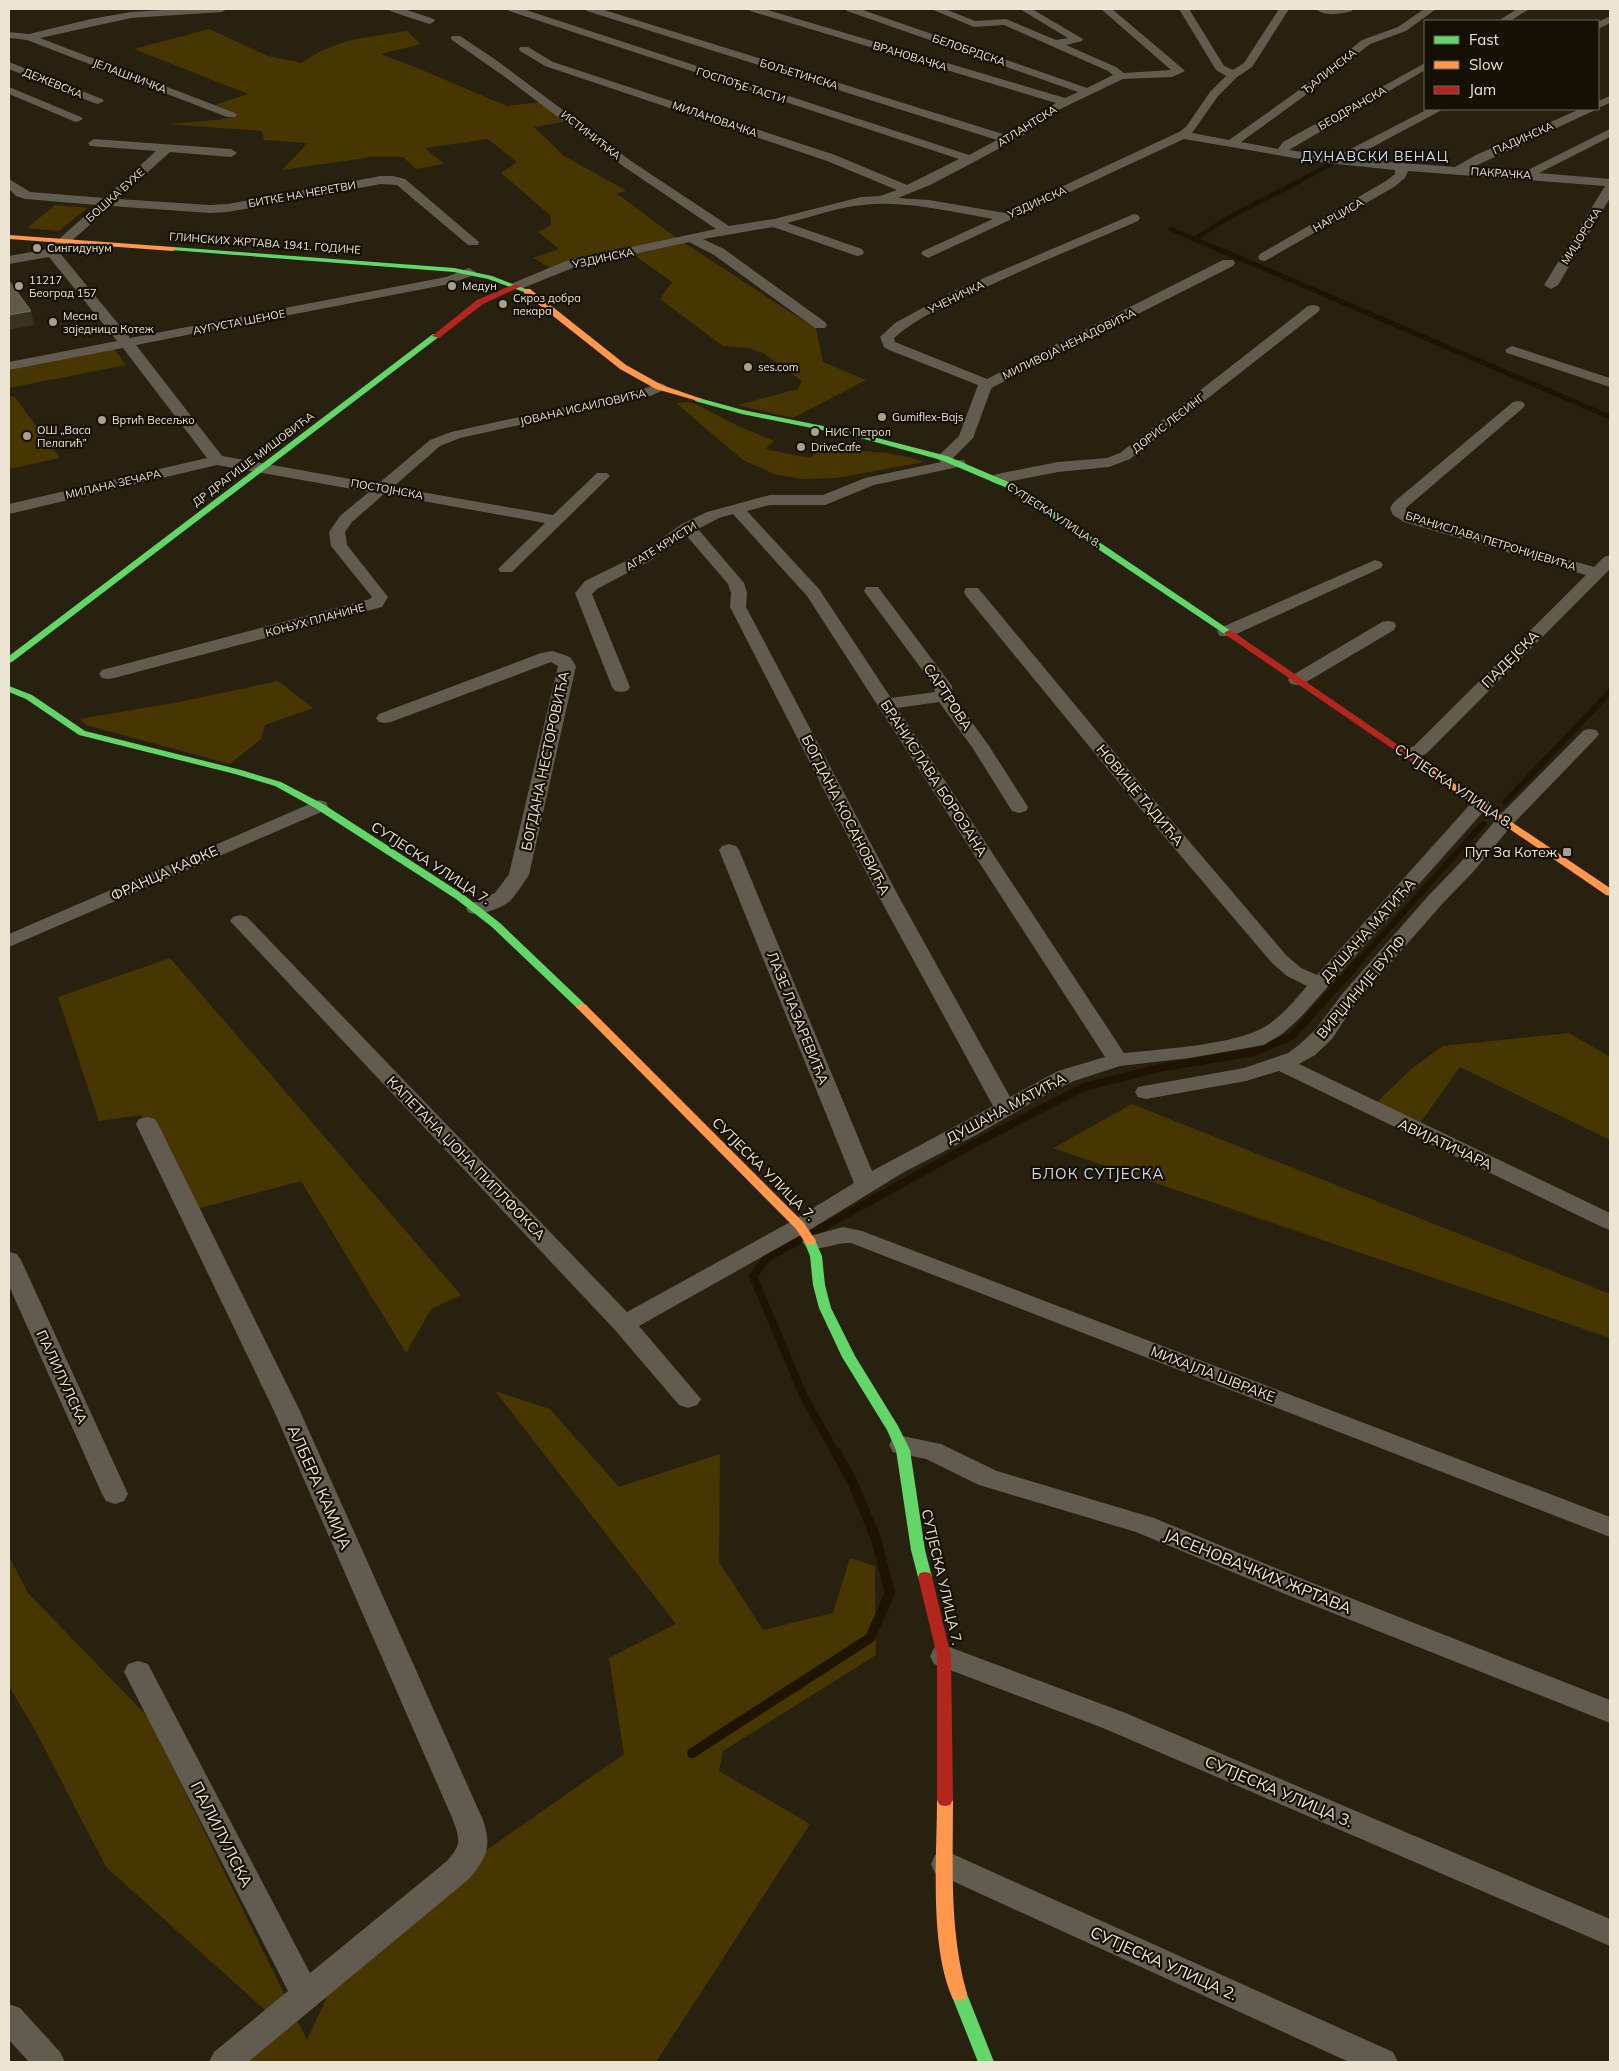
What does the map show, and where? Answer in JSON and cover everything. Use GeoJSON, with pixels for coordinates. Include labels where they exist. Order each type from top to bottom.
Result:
{"type":"FeatureCollection","features":[{"type":"Feature","properties":{"kind":"street"},"geometry":{"type":"LineString","coordinates":[[9,35],[29,37],[130,12],[222,9]]}},
{"type":"Feature","properties":{"kind":"street"},"geometry":{"type":"LineString","coordinates":[[394,9],[430,21]]}},
{"type":"Feature","properties":{"kind":"street","name":"ГОСПОЂЕ ТАСТИ"},"geometry":{"type":"LineString","coordinates":[[514,9],[970,159]]}},
{"type":"Feature","properties":{"kind":"street","name":"БОЉЕТИНСКА"},"geometry":{"type":"LineString","coordinates":[[591,9],[1007,139]]}},
{"type":"Feature","properties":{"kind":"street","name":"ВРАНОВАЧКА"},"geometry":{"type":"LineString","coordinates":[[754,9],[1065,102]]}},
{"type":"Feature","properties":{"kind":"street","name":"БЕЛОБРДСКА"},"geometry":{"type":"LineString","coordinates":[[851,9],[1087,92]]}},
{"type":"Feature","properties":{"kind":"street"},"geometry":{"type":"LineString","coordinates":[[936,9],[974,24],[1002,21],[1112,69],[1121,76]]}},
{"type":"Feature","properties":{"kind":"street"},"geometry":{"type":"LineString","coordinates":[[1025,9],[1078,39],[1054,44]]}},
{"type":"Feature","properties":{"kind":"street","name":"АТЛАНТСКА"},"geometry":{"type":"LineString","coordinates":[[882,200],[926,182],[1007,139],[1033,124],[1040,116],[1065,102],[1121,76],[1178,73],[1179,71],[1154,48],[1106,9]]}},
{"type":"Feature","properties":{"kind":"street"},"geometry":{"type":"LineString","coordinates":[[1184,9],[1220,68],[1233,75]]}},
{"type":"Feature","properties":{"kind":"street","name":"УЗДИНСКА"},"geometry":{"type":"LineString","coordinates":[[518,286],[571,264],[726,230],[774,223],[849,203],[882,200],[955,208],[1004,217],[1183,135],[1214,94],[1233,75],[1248,64],[1284,9]]}},
{"type":"Feature","properties":{"kind":"street"},"geometry":{"type":"LineString","coordinates":[[1321,9],[1339,11],[1348,9]]}},
{"type":"Feature","properties":{"kind":"street","name":"ЂАЛИНСКА"},"geometry":{"type":"LineString","coordinates":[[1231,144],[1299,95],[1366,42],[1383,34],[1402,29],[1431,9]]}},
{"type":"Feature","properties":{"kind":"street"},"geometry":{"type":"LineString","coordinates":[[1505,20],[1524,9]]}},
{"type":"Feature","properties":{"kind":"street"},"geometry":{"type":"LineString","coordinates":[[1599,25],[1610,19]]}},
{"type":"Feature","properties":{"kind":"street","name":"ЈЕЛАШНИЧКА"},"geometry":{"type":"LineString","coordinates":[[29,37],[231,115]]}},
{"type":"Feature","properties":{"kind":"street","name":"ИСТИНИЋКА"},"geometry":{"type":"LineString","coordinates":[[456,38],[559,110],[595,140],[726,230]]}},
{"type":"Feature","properties":{"kind":"street","name":"МИЛАНОВАЧКА"},"geometry":{"type":"LineString","coordinates":[[524,49],[550,64],[831,158],[906,189]]}},
{"type":"Feature","properties":{"kind":"street","name":"ДЕЖЕВСКА"},"geometry":{"type":"LineString","coordinates":[[9,65],[98,101]]}},
{"type":"Feature","properties":{"kind":"street","name":"БЕОДРАНСКА"},"geometry":{"type":"LineString","coordinates":[[1281,152],[1287,145],[1424,67]]}},
{"type":"Feature","properties":{"kind":"street"},"geometry":{"type":"LineString","coordinates":[[9,90],[77,119]]}},
{"type":"Feature","properties":{"kind":"street"},"geometry":{"type":"LineString","coordinates":[[1337,160],[1434,110]]}},
{"type":"Feature","properties":{"kind":"street","name":"ПАДИНСКА"},"geometry":{"type":"LineString","coordinates":[[1459,170],[1480,158],[1587,110]]}},
{"type":"Feature","properties":{"kind":"street"},"geometry":{"type":"LineString","coordinates":[[1528,175],[1610,133]]}},
{"type":"Feature","properties":{"kind":"street","name":"ПАКРАЧКА"},"geometry":{"type":"LineString","coordinates":[[1183,135],[1337,160],[1609,183]]}},
{"type":"Feature","properties":{"kind":"street","name":"БОШКА БУХЕ"},"geometry":{"type":"LineString","coordinates":[[94,143],[232,153]]}},
{"type":"Feature","properties":{"kind":"street","name":"БОШКА БУХЕ"},"geometry":{"type":"LineString","coordinates":[[52,252],[167,148]]}},
{"type":"Feature","properties":{"kind":"street","name":"НАРЦИСА"},"geometry":{"type":"LineString","coordinates":[[1265,258],[1390,184],[1401,176],[1402,167]]}},
{"type":"Feature","properties":{"kind":"street","name":"БИТКЕ НА НЕРЕТВИ"},"geometry":{"type":"LineString","coordinates":[[9,183],[20,193],[29,196],[210,209],[228,208],[381,180],[393,180],[401,182],[473,242]]}},
{"type":"Feature","properties":{"kind":"street","name":"МИЏОРСКА"},"geometry":{"type":"LineString","coordinates":[[1551,284],[1609,183]]}},
{"type":"Feature","properties":{"kind":"street"},"geometry":{"type":"LineString","coordinates":[[928,254],[1004,217]]}},
{"type":"Feature","properties":{"kind":"street","name":"УЧЕНИЧКА"},"geometry":{"type":"LineString","coordinates":[[988,384],[894,347],[889,344],[887,337],[894,330],[945,302],[1134,218]]}},
{"type":"Feature","properties":{"kind":"street"},"geometry":{"type":"LineString","coordinates":[[774,223],[857,252]]}},
{"type":"Feature","properties":{"kind":"street","name":"ГЛИНСКИХ ЖРТАВА 1941. ГОДИНЕ"},"geometry":{"type":"LineString","coordinates":[[9,237],[469,272],[518,286]]}},
{"type":"Feature","properties":{"kind":"street"},"geometry":{"type":"LineString","coordinates":[[691,238],[719,252],[820,325]]}},
{"type":"Feature","properties":{"kind":"street"},"geometry":{"type":"LineString","coordinates":[[9,260],[52,252],[127,343],[217,460]]}},
{"type":"Feature","properties":{"kind":"street","name":"МИЛИВОЈА НЕНАДОВИЋА"},"geometry":{"type":"LineString","coordinates":[[951,460],[966,438],[984,387],[988,384],[1228,263]]}},
{"type":"Feature","properties":{"kind":"street","name":"АУГУСТА ШЕНОЕ"},"geometry":{"type":"LineString","coordinates":[[9,366],[449,280],[469,272]]}},
{"type":"Feature","properties":{"kind":"street","name":"ЈОВАНА ИСАИЛОВИЋА"},"geometry":{"type":"LineString","coordinates":[[518,286],[623,367],[659,388]]}},
{"type":"Feature","properties":{"kind":"street","name":"ДР ДРАГИШЕ МИШОВИЋА"},"geometry":{"type":"LineString","coordinates":[[9,660],[480,302],[518,286]]}},
{"type":"Feature","properties":{"kind":"street","name":"ДОРИС ЛЕСИНГ"},"geometry":{"type":"LineString","coordinates":[[997,479],[1058,467],[1109,462],[1125,456],[1313,309]]}},
{"type":"Feature","properties":{"kind":"street"},"geometry":{"type":"LineString","coordinates":[[1512,350],[1610,383]]}},
{"type":"Feature","properties":{"kind":"street","name":"ЈОВАНА ИСАИЛОВИЋА"},"geometry":{"type":"LineString","coordinates":[[381,488],[435,443],[444,438],[645,393],[659,388]]}},
{"type":"Feature","properties":{"kind":"street","name":"СУТЈЕСКА УЛИЦА 8."},"geometry":{"type":"LineString","coordinates":[[659,388],[742,412],[858,435],[951,460],[997,479],[1054,514],[1610,893]]}},
{"type":"Feature","properties":{"kind":"street","name":"БРАНИСЛАВА ПЕТРОНИЈЕВИЋА"},"geometry":{"type":"LineString","coordinates":[[1518,405],[1400,505],[1398,508],[1399,512],[1410,519],[1597,573]]}},
{"type":"Feature","properties":{"kind":"street","name":"ПОСТОЈНСКА"},"geometry":{"type":"LineString","coordinates":[[217,460],[556,520]]}},
{"type":"Feature","properties":{"kind":"street","name":"МИЛАНА ЗЕЧАРА"},"geometry":{"type":"LineString","coordinates":[[9,509],[217,460]]}},
{"type":"Feature","properties":{"kind":"street","name":"АГАТЕ КРИСТИ"},"geometry":{"type":"LineString","coordinates":[[620,688],[583,593],[597,582],[644,558],[672,536],[713,515],[782,498],[825,500],[870,481],[951,460]]}},
{"type":"Feature","properties":{"kind":"street"},"geometry":{"type":"LineString","coordinates":[[506,569],[602,476]]}},
{"type":"Feature","properties":{"kind":"street","name":"КОЊУХ ПЛАНИНЕ"},"geometry":{"type":"LineString","coordinates":[[108,674],[376,602],[380,597],[378,593],[338,546],[336,539],[337,532],[346,519],[381,488]]}},
{"type":"Feature","properties":{"kind":"street","name":"БРАНИСЛАВА БОРОЗАНА"},"geometry":{"type":"LineString","coordinates":[[736,508],[806,582],[1118,1060]]}},
{"type":"Feature","properties":{"kind":"street","name":"БОГДАНА КОСАНОВИЋА"},"geometry":{"type":"LineString","coordinates":[[688,528],[736,583],[739,593],[738,607],[888,897],[1005,1108]]}},
{"type":"Feature","properties":{"kind":"street","name":"ПАДЕЈСКА"},"geometry":{"type":"LineString","coordinates":[[1408,755],[1420,750],[1610,560]]}},
{"type":"Feature","properties":{"kind":"street"},"geometry":{"type":"LineString","coordinates":[[1226,632],[1375,565]]}},
{"type":"Feature","properties":{"kind":"street","name":"САРТРОВА"},"geometry":{"type":"LineString","coordinates":[[872,590],[943,686],[944,696],[980,746],[1019,806]]}},
{"type":"Feature","properties":{"kind":"street","name":"НОВИЦЕ ТАДИЋА"},"geometry":{"type":"LineString","coordinates":[[972,592],[1136,791],[1279,959],[1294,972],[1320,984]]}},
{"type":"Feature","properties":{"kind":"street"},"geometry":{"type":"LineString","coordinates":[[1297,680],[1388,626]]}},
{"type":"Feature","properties":{"kind":"street","name":"БОГДАНА НЕСТОРОВИЋА"},"geometry":{"type":"LineString","coordinates":[[386,718],[547,657],[553,656],[564,661],[567,666],[519,875],[502,897],[476,909]]}},
{"type":"Feature","properties":{"kind":"street","name":"СУТЈЕСКА УЛИЦА 7."},"geometry":{"type":"LineString","coordinates":[[9,689],[34,700],[54,714],[61,722],[82,734],[245,774],[278,784],[319,806],[476,909],[496,925],[586,1011],[807,1234],[818,1255],[820,1291],[825,1307],[865,1384],[902,1445],[918,1550],[944,1656],[946,1864],[943,1891],[946,1944],[952,1973],[986,2062]]}},
{"type":"Feature","properties":{"kind":"street"},"geometry":{"type":"LineString","coordinates":[[887,704],[944,696]]}},
{"type":"Feature","properties":{"kind":"street","name":"ВИРЏИНИЈЕ ВУЛФ"},"geometry":{"type":"LineString","coordinates":[[1146,1092],[1246,1074],[1296,1058],[1324,1034],[1350,997],[1436,899],[1466,868],[1505,822],[1590,734]]}},
{"type":"Feature","properties":{"kind":"street","name":"ДУШАНА МАТИЋА"},"geometry":{"type":"LineString","coordinates":[[624,1324],[807,1234],[867,1186],[896,1167],[1066,1076],[1118,1060],[1189,1052],[1261,1038],[1282,1024],[1320,984],[1480,804]]}},
{"type":"Feature","properties":{"kind":"street","name":"ФРАНЦА КАФКЕ"},"geometry":{"type":"LineString","coordinates":[[9,941],[319,806]]}},
{"type":"Feature","properties":{"kind":"street","name":"ЛАЗЕ ЛАЗАРЕВИЋА"},"geometry":{"type":"LineString","coordinates":[[729,850],[867,1186]]}},
{"type":"Feature","properties":{"kind":"street","name":"КАПЕТАНА ЏОНА ПИПЛФОКСА"},"geometry":{"type":"LineString","coordinates":[[240,921],[624,1324],[688,1399]]}},
{"type":"Feature","properties":{"kind":"street","name":"АВИЈАТИЧАРА"},"geometry":{"type":"LineString","coordinates":[[1280,1064],[1610,1222]]}},
{"type":"Feature","properties":{"kind":"street","name":"АЛБЕРА КАМИЈА"},"geometry":{"type":"LineString","coordinates":[[146,1124],[287,1411],[452,1783],[475,1842],[471,1855],[458,1870],[306,1995]]}},
{"type":"Feature","properties":{"kind":"street","name":"МИХАЈЛА ШВРАКЕ"},"geometry":{"type":"LineString","coordinates":[[807,1234],[854,1236],[1610,1528]]}},
{"type":"Feature","properties":{"kind":"street","name":"ПАЛИЛУЛСКА"},"geometry":{"type":"LineString","coordinates":[[9,1260],[115,1494]]}},
{"type":"Feature","properties":{"kind":"street","name":"ЈАСЕНОВАЧКИХ ЖРТАВА"},"geometry":{"type":"LineString","coordinates":[[902,1445],[932,1451],[988,1478],[1145,1525],[1295,1587],[1610,1712]]}},
{"type":"Feature","properties":{"kind":"street","name":"СУТЈЕСКА УЛИЦА 3."},"geometry":{"type":"LineString","coordinates":[[944,1656],[1113,1720],[1610,1933]]}},
{"type":"Feature","properties":{"kind":"street","name":"ПАЛИЛУЛСКА"},"geometry":{"type":"LineString","coordinates":[[138,1672],[306,1995]]}},
{"type":"Feature","properties":{"kind":"street","name":"СУТЈЕСКА УЛИЦА 2."},"geometry":{"type":"LineString","coordinates":[[946,1864],[1382,2062]]}},
{"type":"Feature","properties":{"kind":"street"},"geometry":{"type":"LineString","coordinates":[[225,2062],[306,1995]]}},
{"type":"Feature","properties":{"kind":"street"},"geometry":{"type":"LineString","coordinates":[[9,2018],[49,2062]]}},
{"type":"Feature","properties":{"kind":"shaded area"},"geometry":{"type":"Polygon","coordinates":[[[209,29],[268,56],[302,63],[326,49],[352,40],[407,31],[421,44],[381,54],[507,106],[540,102],[567,121],[534,127],[564,156],[627,191],[616,193],[674,236],[816,329],[823,362],[866,380],[793,418],[737,405],[798,389],[802,381],[763,353],[748,348],[723,346],[660,299],[672,282],[627,250],[553,269],[533,258],[559,249],[538,232],[551,225],[550,215],[501,173],[517,162],[488,139],[425,148],[444,164],[416,169],[403,157],[371,157],[282,170],[308,143],[264,140],[262,131],[167,124],[217,120],[238,116],[212,106],[248,94],[134,49],[209,29]]]}},
{"type":"Feature","properties":{"kind":"shaded area"},"geometry":{"type":"Polygon","coordinates":[[[55,205],[87,208],[59,231],[27,228],[55,205]]]}},
{"type":"Feature","properties":{"kind":"shaded area"},"geometry":{"type":"Polygon","coordinates":[[[114,349],[126,365],[9,388],[9,370],[114,349]]]}},
{"type":"Feature","properties":{"kind":"shaded area"},"geometry":{"type":"Polygon","coordinates":[[[14,396],[60,458],[9,469],[9,397],[14,396]]]}},
{"type":"Feature","properties":{"kind":"shaded area"},"geometry":{"type":"Polygon","coordinates":[[[688,402],[774,441],[765,449],[810,458],[821,448],[874,452],[899,455],[925,462],[835,478],[803,479],[774,474],[743,460],[676,403],[688,402]]]}},
{"type":"Feature","properties":{"kind":"shaded area"},"geometry":{"type":"Polygon","coordinates":[[[278,681],[313,708],[265,725],[261,739],[230,764],[86,725],[80,719],[179,702],[278,681]]]}},
{"type":"Feature","properties":{"kind":"shaded area"},"geometry":{"type":"Polygon","coordinates":[[[170,958],[461,1295],[431,1309],[406,1353],[301,1181],[189,1211],[141,1115],[99,1121],[58,997],[170,958]]]}},
{"type":"Feature","properties":{"kind":"shaded area"},"geometry":{"type":"Polygon","coordinates":[[[1569,1033],[1610,1057],[1610,1140],[1460,1067],[1418,1126],[1373,1106],[1411,1069],[1443,1046],[1569,1033]]]}},
{"type":"Feature","properties":{"kind":"shaded area"},"geometry":{"type":"Polygon","coordinates":[[[1132,1104],[1610,1294],[1610,1338],[1053,1148],[1132,1104]]]}},
{"type":"Feature","properties":{"kind":"shaded area"},"geometry":{"type":"Polygon","coordinates":[[[495,1391],[550,1409],[619,1487],[720,1454],[719,1562],[763,1630],[833,1613],[850,1558],[875,1566],[876,1655],[723,1751],[719,1771],[810,1824],[656,2062],[226,2062],[276,2020],[106,1867],[35,1730],[9,1686],[9,1556],[28,1593],[148,1717],[307,2040],[341,1967],[458,1870],[624,1754],[609,1658],[676,1624],[495,1391]]]}},
{"type":"Feature","properties":{"kind":"building"},"geometry":{"type":"Polygon","coordinates":[[[9,281],[31,311],[9,315],[9,281]]]}},
{"type":"Feature","properties":{"kind":"waterway"},"geometry":{"type":"LineString","coordinates":[[1195,239],[1244,209],[1330,164]]}},
{"type":"Feature","properties":{"kind":"waterway"},"geometry":{"type":"LineString","coordinates":[[1171,229],[1195,239]]}},
{"type":"Feature","properties":{"kind":"waterway"},"geometry":{"type":"LineString","coordinates":[[1195,239],[1224,252]]}},
{"type":"Feature","properties":{"kind":"waterway"},"geometry":{"type":"LineString","coordinates":[[1221,250],[1610,417]]}},
{"type":"Feature","properties":{"kind":"waterway"},"geometry":{"type":"LineString","coordinates":[[1505,802],[1610,692]]}},
{"type":"Feature","properties":{"kind":"waterway"},"geometry":{"type":"LineString","coordinates":[[1360,960],[1483,824]]}},
{"type":"Feature","properties":{"kind":"waterway"},"geometry":{"type":"LineString","coordinates":[[836,1454],[803,1395],[753,1276],[767,1258],[979,1141],[1084,1087],[1159,1068],[1254,1052],[1292,1036],[1361,959]]}},
{"type":"Feature","properties":{"kind":"waterway"},"geometry":{"type":"LineString","coordinates":[[692,1753],[870,1638],[890,1593],[876,1539],[853,1483],[836,1452]]}},
{"type":"Feature","properties":{"kind":"traffic: fast"},"geometry":{"type":"LineString","coordinates":[[173,249],[454,270],[490,277],[527,291]]}},
{"type":"Feature","properties":{"kind":"traffic: fast"},"geometry":{"type":"LineString","coordinates":[[9,660],[436,336]]}},
{"type":"Feature","properties":{"kind":"traffic: fast"},"geometry":{"type":"LineString","coordinates":[[698,399],[742,412],[858,435],[944,458],[1010,486],[1229,633]]}},
{"type":"Feature","properties":{"kind":"traffic: fast"},"geometry":{"type":"LineString","coordinates":[[9,689],[29,697],[82,733],[238,772],[278,784],[319,806],[460,897],[496,925],[582,1007]]}},
{"type":"Feature","properties":{"kind":"traffic: fast"},"geometry":{"type":"LineString","coordinates":[[810,1241],[816,1256],[819,1285],[825,1308],[849,1357],[893,1429],[903,1450],[918,1550],[925,1577]]}},
{"type":"Feature","properties":{"kind":"traffic: fast"},"geometry":{"type":"LineString","coordinates":[[959,1994],[986,2062]]}},
{"type":"Feature","properties":{"kind":"traffic: slow"},"geometry":{"type":"LineString","coordinates":[[9,237],[173,249]]}},
{"type":"Feature","properties":{"kind":"traffic: slow"},"geometry":{"type":"LineString","coordinates":[[527,291],[623,367],[659,387],[698,399]]}},
{"type":"Feature","properties":{"kind":"traffic: slow"},"geometry":{"type":"LineString","coordinates":[[1428,769],[1610,893]]}},
{"type":"Feature","properties":{"kind":"traffic: slow"},"geometry":{"type":"LineString","coordinates":[[582,1007],[800,1226],[810,1241]]}},
{"type":"Feature","properties":{"kind":"traffic: slow"},"geometry":{"type":"LineString","coordinates":[[945,1800],[944,1898],[948,1946],[959,1994]]}},
{"type":"Feature","properties":{"kind":"traffic: jam"},"geometry":{"type":"LineString","coordinates":[[436,336],[480,302],[518,286]]}},
{"type":"Feature","properties":{"kind":"traffic: jam"},"geometry":{"type":"LineString","coordinates":[[1229,633],[1428,769]]}},
{"type":"Feature","properties":{"kind":"traffic: jam"},"geometry":{"type":"LineString","coordinates":[[925,1577],[944,1656],[945,1800]]}},
{"type":"Feature","properties":{"kind":"place","name":"Сингидунум"},"geometry":{"type":"Point","coordinates":[37,248]}},
{"type":"Feature","properties":{"kind":"place","name":"11217 Београд 157"},"geometry":{"type":"Point","coordinates":[19,286]}},
{"type":"Feature","properties":{"kind":"place","name":"Медун"},"geometry":{"type":"Point","coordinates":[452,286]}},
{"type":"Feature","properties":{"kind":"place","name":"Скроз добра пекара"},"geometry":{"type":"Point","coordinates":[503,304]}},
{"type":"Feature","properties":{"kind":"place","name":"Месна заједница Котеж"},"geometry":{"type":"Point","coordinates":[53,322]}},
{"type":"Feature","properties":{"kind":"place","name":"ses.com"},"geometry":{"type":"Point","coordinates":[748,367]}},
{"type":"Feature","properties":{"kind":"place","name":"Gumiflex-Bajs"},"geometry":{"type":"Point","coordinates":[882,417]}},
{"type":"Feature","properties":{"kind":"place","name":"Вртић Весељко"},"geometry":{"type":"Point","coordinates":[102,420]}},
{"type":"Feature","properties":{"kind":"place","name":"НИС Петрол"},"geometry":{"type":"Point","coordinates":[815,432]}},
{"type":"Feature","properties":{"kind":"place","name":"ОШ „Васа Пелагић”"},"geometry":{"type":"Point","coordinates":[27,436]}},
{"type":"Feature","properties":{"kind":"place","name":"DriveCafe"},"geometry":{"type":"Point","coordinates":[801,447]}},
{"type":"Feature","properties":{"kind":"place","name":"Пут За Котеж"},"geometry":{"type":"Point","coordinates":[1567,852]}},
{"type":"Feature","properties":{"kind":"district","name":"ДУНАВСКИ ВЕНАЦ"},"geometry":{"type":"Point","coordinates":[1375,156]}},
{"type":"Feature","properties":{"kind":"district","name":"БЛОК СУТЈЕСКА"},"geometry":{"type":"Point","coordinates":[1098,1173]}}]}
